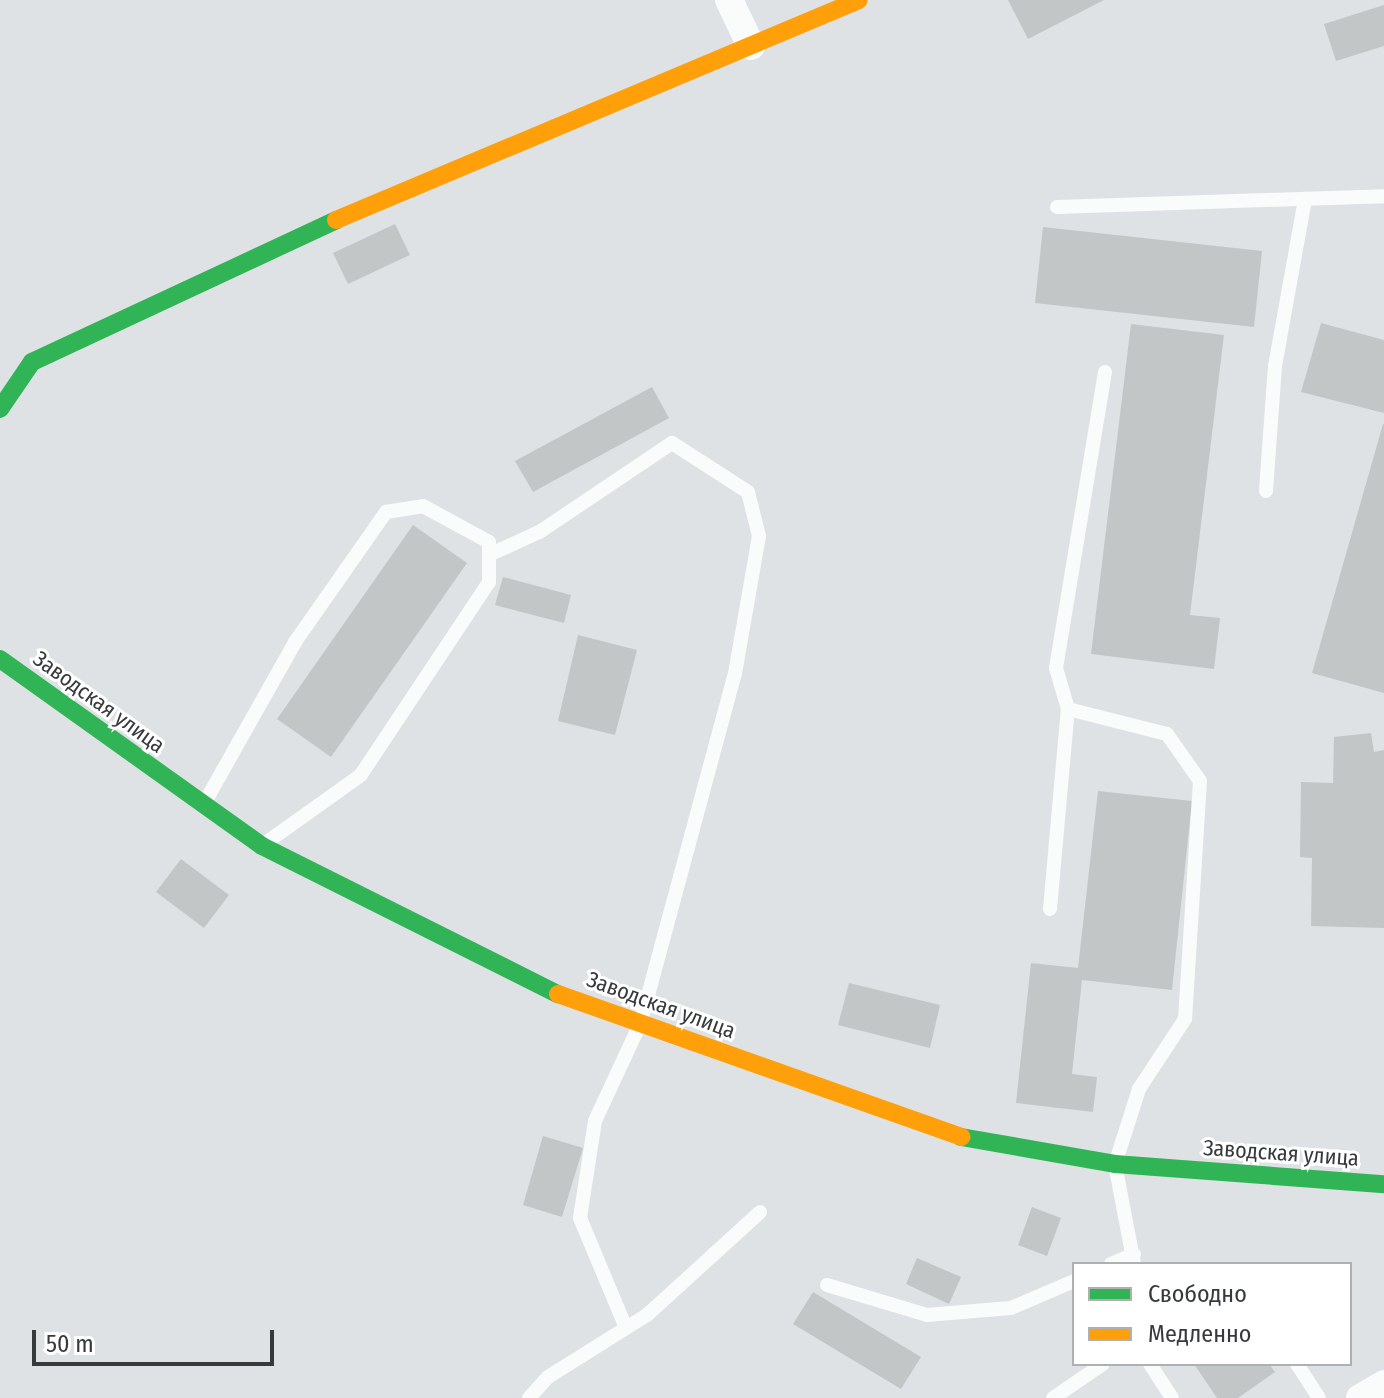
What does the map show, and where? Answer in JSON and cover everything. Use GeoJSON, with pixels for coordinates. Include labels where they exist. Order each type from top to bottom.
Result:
{"type":"FeatureCollection","features":[{"type":"Feature","properties":{"kind":"street"},"geometry":{"type":"LineString","coordinates":[[729,0],[751,46]]}},
{"type":"Feature","properties":{"kind":"street"},"geometry":{"type":"LineString","coordinates":[[0,409],[32,362],[347,215],[859,0]]}},
{"type":"Feature","properties":{"kind":"street","name":"Заводская улица"},"geometry":{"type":"LineString","coordinates":[[0,659],[262,846],[548,990],[967,1139],[1115,1164],[1384,1184]]}},
{"type":"Feature","properties":{"kind":"street"},"geometry":{"type":"LineString","coordinates":[[1360,1398],[1384,1384]]}},
{"type":"Feature","properties":{"kind":"lane"},"geometry":{"type":"LineString","coordinates":[[1057,207],[1384,196]]}},
{"type":"Feature","properties":{"kind":"lane"},"geometry":{"type":"LineString","coordinates":[[1266,491],[1275,366],[1305,199]]}},
{"type":"Feature","properties":{"kind":"lane"},"geometry":{"type":"LineString","coordinates":[[1050,909],[1068,709],[1056,668],[1105,372]]}},
{"type":"Feature","properties":{"kind":"lane"},"geometry":{"type":"LineString","coordinates":[[491,554],[541,531],[672,443],[748,492],[759,536],[735,673],[640,1024],[595,1121],[580,1218],[624,1323]]}},
{"type":"Feature","properties":{"kind":"lane"},"geometry":{"type":"LineString","coordinates":[[203,806],[295,642],[386,512],[423,506],[489,542],[489,582],[361,775],[262,846]]}},
{"type":"Feature","properties":{"kind":"lane"},"geometry":{"type":"LineString","coordinates":[[1068,709],[1167,734],[1200,781],[1185,1019],[1139,1089],[1115,1164],[1134,1259]]}},
{"type":"Feature","properties":{"kind":"lane"},"geometry":{"type":"LineString","coordinates":[[529,1398],[624,1323],[647,1315],[760,1212]]}},
{"type":"Feature","properties":{"kind":"lane"},"geometry":{"type":"LineString","coordinates":[[827,1285],[927,1315],[1011,1308],[1072,1282]]}},
{"type":"Feature","properties":{"kind":"lane"},"geometry":{"type":"LineString","coordinates":[[1053,1398],[1100,1366]]}},
{"type":"Feature","properties":{"kind":"lane"},"geometry":{"type":"LineString","coordinates":[[1151,1366],[1172,1398]]}},
{"type":"Feature","properties":{"kind":"lane"},"geometry":{"type":"LineString","coordinates":[[1298,1366],[1319,1398]]}},
{"type":"Feature","properties":{"kind":"building"},"geometry":{"type":"Polygon","coordinates":[[[1008,0],[1104,0],[1028,39],[1008,0]]]}},
{"type":"Feature","properties":{"kind":"building"},"geometry":{"type":"Polygon","coordinates":[[[1384,5],[1384,46],[1336,61],[1324,24],[1384,5]]]}},
{"type":"Feature","properties":{"kind":"building"},"geometry":{"type":"Polygon","coordinates":[[[395,224],[410,255],[348,284],[333,253],[395,224]]]}},
{"type":"Feature","properties":{"kind":"building"},"geometry":{"type":"Polygon","coordinates":[[[1043,227],[1262,251],[1254,327],[1035,303],[1043,227]]]}},
{"type":"Feature","properties":{"kind":"building"},"geometry":{"type":"Polygon","coordinates":[[[1321,323],[1384,340],[1384,413],[1301,392],[1321,323]]]}},
{"type":"Feature","properties":{"kind":"building"},"geometry":{"type":"Polygon","coordinates":[[[1131,324],[1224,335],[1190,615],[1220,618],[1214,669],[1091,654],[1131,324]]]}},
{"type":"Feature","properties":{"kind":"building"},"geometry":{"type":"Polygon","coordinates":[[[652,387],[669,418],[533,492],[515,461],[652,387]]]}},
{"type":"Feature","properties":{"kind":"building"},"geometry":{"type":"Polygon","coordinates":[[[1384,424],[1384,693],[1312,673],[1384,424]]]}},
{"type":"Feature","properties":{"kind":"building"},"geometry":{"type":"Polygon","coordinates":[[[413,525],[467,563],[331,757],[277,719],[413,525]]]}},
{"type":"Feature","properties":{"kind":"building"},"geometry":{"type":"Polygon","coordinates":[[[503,577],[571,595],[564,623],[495,605],[503,577]]]}},
{"type":"Feature","properties":{"kind":"building"},"geometry":{"type":"Polygon","coordinates":[[[578,635],[637,650],[615,735],[558,721],[578,635]]]}},
{"type":"Feature","properties":{"kind":"building"},"geometry":{"type":"Polygon","coordinates":[[[1371,733],[1374,752],[1384,750],[1384,928],[1311,926],[1312,858],[1300,857],[1301,782],[1333,783],[1334,737],[1371,733]]]}},
{"type":"Feature","properties":{"kind":"building"},"geometry":{"type":"Polygon","coordinates":[[[1098,791],[1192,801],[1172,990],[1082,980],[1072,1074],[1097,1077],[1093,1112],[1016,1103],[1031,963],[1078,968],[1098,791]]]}},
{"type":"Feature","properties":{"kind":"building"},"geometry":{"type":"Polygon","coordinates":[[[181,859],[229,895],[204,928],[156,892],[181,859]]]}},
{"type":"Feature","properties":{"kind":"building"},"geometry":{"type":"Polygon","coordinates":[[[849,983],[940,1005],[930,1048],[838,1025],[849,983]]]}},
{"type":"Feature","properties":{"kind":"building"},"geometry":{"type":"Polygon","coordinates":[[[543,1136],[583,1148],[562,1217],[523,1205],[543,1136]]]}},
{"type":"Feature","properties":{"kind":"building"},"geometry":{"type":"Polygon","coordinates":[[[1032,1207],[1061,1218],[1047,1256],[1018,1245],[1032,1207]]]}},
{"type":"Feature","properties":{"kind":"building"},"geometry":{"type":"Polygon","coordinates":[[[917,1258],[961,1277],[949,1304],[906,1284],[917,1258]]]}},
{"type":"Feature","properties":{"kind":"building"},"geometry":{"type":"Polygon","coordinates":[[[813,1292],[921,1357],[901,1389],[793,1324],[813,1292]]]}},
{"type":"Feature","properties":{"kind":"building"},"geometry":{"type":"Polygon","coordinates":[[[1195,1366],[1270,1366],[1275,1372],[1238,1398],[1217,1398],[1195,1366]]]}},
{"type":"Feature","properties":{"kind":"traffic: fast"},"geometry":{"type":"LineString","coordinates":[[0,409],[32,362],[336,220]]}},
{"type":"Feature","properties":{"kind":"traffic: fast"},"geometry":{"type":"LineString","coordinates":[[0,659],[262,846],[558,994]]}},
{"type":"Feature","properties":{"kind":"traffic: fast"},"geometry":{"type":"LineString","coordinates":[[961,1137],[1115,1164],[1384,1184]]}},
{"type":"Feature","properties":{"kind":"traffic: slow"},"geometry":{"type":"LineString","coordinates":[[336,220],[859,0]]}},
{"type":"Feature","properties":{"kind":"traffic: slow"},"geometry":{"type":"LineString","coordinates":[[558,994],[961,1137]]}}]}
